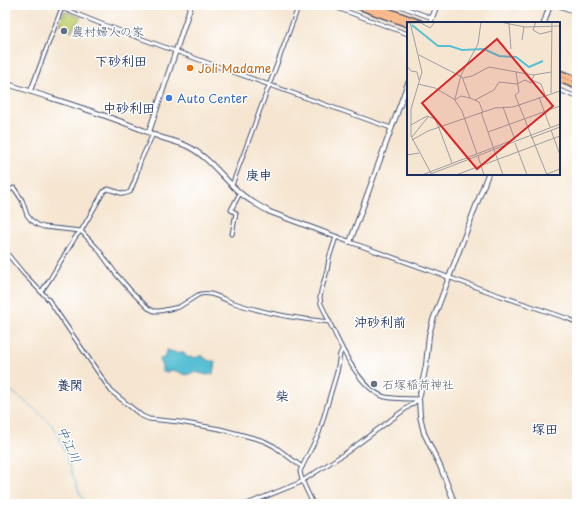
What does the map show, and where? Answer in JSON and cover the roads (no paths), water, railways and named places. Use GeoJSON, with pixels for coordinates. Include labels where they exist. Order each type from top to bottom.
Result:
{"type":"FeatureCollection","features":[{"type":"Feature","properties":{"kind":"highway"},"geometry":{"type":"LineString","coordinates":[[356,5],[407,24]]}},
{"type":"Feature","properties":{"kind":"highway"},"geometry":{"type":"LineString","coordinates":[[370,5],[417,22]]}},
{"type":"Feature","properties":{"kind":"highway"},"geometry":{"type":"LineString","coordinates":[[560,73],[577,80]]}},
{"type":"Feature","properties":{"kind":"highway"},"geometry":{"type":"LineString","coordinates":[[560,79],[577,86]]}},
{"type":"Feature","properties":{"kind":"street"},"geometry":{"type":"LineString","coordinates":[[54,5],[208,63],[391,128]]}},
{"type":"Feature","properties":{"kind":"street"},"geometry":{"type":"LineString","coordinates":[[41,292],[76,236],[81,231],[104,191],[108,189],[124,194],[130,192],[151,133],[191,5]]}},
{"type":"Feature","properties":{"kind":"street"},"geometry":{"type":"LineString","coordinates":[[232,185],[299,5]]}},
{"type":"Feature","properties":{"kind":"street"},"geometry":{"type":"LineString","coordinates":[[329,5],[407,34]]}},
{"type":"Feature","properties":{"kind":"street"},"geometry":{"type":"LineString","coordinates":[[398,5],[432,18]]}},
{"type":"Feature","properties":{"kind":"street"},"geometry":{"type":"LineString","coordinates":[[430,22],[437,5]]}},
{"type":"Feature","properties":{"kind":"street"},"geometry":{"type":"LineString","coordinates":[[544,22],[550,5]]}},
{"type":"Feature","properties":{"kind":"street"},"geometry":{"type":"LineString","coordinates":[[558,5],[577,12]]}},
{"type":"Feature","properties":{"kind":"street"},"geometry":{"type":"LineString","coordinates":[[30,92],[62,7]]}},
{"type":"Feature","properties":{"kind":"street"},"geometry":{"type":"LineString","coordinates":[[5,83],[96,112],[186,146],[209,162],[240,193],[270,212],[449,278],[577,323]]}},
{"type":"Feature","properties":{"kind":"street"},"geometry":{"type":"LineString","coordinates":[[350,242],[407,86]]}},
{"type":"Feature","properties":{"kind":"street"},"geometry":{"type":"LineString","coordinates":[[560,90],[577,97]]}},
{"type":"Feature","properties":{"kind":"street"},"geometry":{"type":"LineString","coordinates":[[455,504],[440,466],[424,433],[420,416],[419,399],[431,327],[488,175]]}},
{"type":"Feature","properties":{"kind":"street"},"geometry":{"type":"LineString","coordinates":[[5,192],[14,188],[22,200],[27,215],[38,225],[81,231],[98,249],[130,290],[148,308],[154,311],[179,308],[202,293],[268,312],[307,320],[330,322]]}},
{"type":"Feature","properties":{"kind":"street"},"geometry":{"type":"LineString","coordinates":[[232,234],[236,214],[231,210],[240,193]]}},
{"type":"Feature","properties":{"kind":"street"},"geometry":{"type":"LineString","coordinates":[[336,237],[329,258],[320,298],[321,304],[342,350],[353,367],[368,386],[375,392],[384,396],[395,398],[419,399]]}},
{"type":"Feature","properties":{"kind":"street"},"geometry":{"type":"LineString","coordinates":[[5,251],[22,273],[51,304],[111,391],[142,416],[149,419],[179,422],[220,429],[254,438],[274,446],[302,467]]}},
{"type":"Feature","properties":{"kind":"street"},"geometry":{"type":"LineString","coordinates":[[313,504],[300,475],[300,471],[319,433],[342,350]]}},
{"type":"Feature","properties":{"kind":"street"},"geometry":{"type":"LineString","coordinates":[[247,504],[302,480],[347,452],[419,399]]}},
{"type":"Feature","properties":{"kind":"water"},"geometry":{"type":"Polygon","coordinates":[[[167,350],[177,353],[184,352],[186,357],[196,357],[201,355],[209,361],[215,361],[213,374],[207,375],[195,372],[186,375],[173,370],[166,372],[162,371],[162,366],[159,361],[160,359],[164,358],[167,350]]]}},
{"type":"Feature","properties":{"kind":"waterway","name":"中江川"},"geometry":{"type":"LineString","coordinates":[[5,386],[41,414],[54,427],[79,492],[86,504]]}},
{"type":"Feature","properties":{"kind":"place","name":"農村婦人の家"},"geometry":{"type":"Point","coordinates":[64,31]}},
{"type":"Feature","properties":{"kind":"place","name":"Joli Madame"},"geometry":{"type":"Point","coordinates":[190,68]}},
{"type":"Feature","properties":{"kind":"place","name":"Auto Center"},"geometry":{"type":"Point","coordinates":[169,98]}},
{"type":"Feature","properties":{"kind":"place","name":"石塚稲荷神社"},"geometry":{"type":"Point","coordinates":[374,384]}},
{"type":"Feature","properties":{"kind":"district","name":"下砂利田"},"geometry":{"type":"Point","coordinates":[121,60]}},
{"type":"Feature","properties":{"kind":"district","name":"中砂利田"},"geometry":{"type":"Point","coordinates":[129,107]}},
{"type":"Feature","properties":{"kind":"district","name":"庚申"},"geometry":{"type":"Point","coordinates":[259,174]}},
{"type":"Feature","properties":{"kind":"district","name":"沖砂利前"},"geometry":{"type":"Point","coordinates":[380,321]}},
{"type":"Feature","properties":{"kind":"district","name":"養閑"},"geometry":{"type":"Point","coordinates":[70,384]}},
{"type":"Feature","properties":{"kind":"district","name":"柴"},"geometry":{"type":"Point","coordinates":[282,395]}},
{"type":"Feature","properties":{"kind":"district","name":"塚田"},"geometry":{"type":"Point","coordinates":[545,428]}}]}
